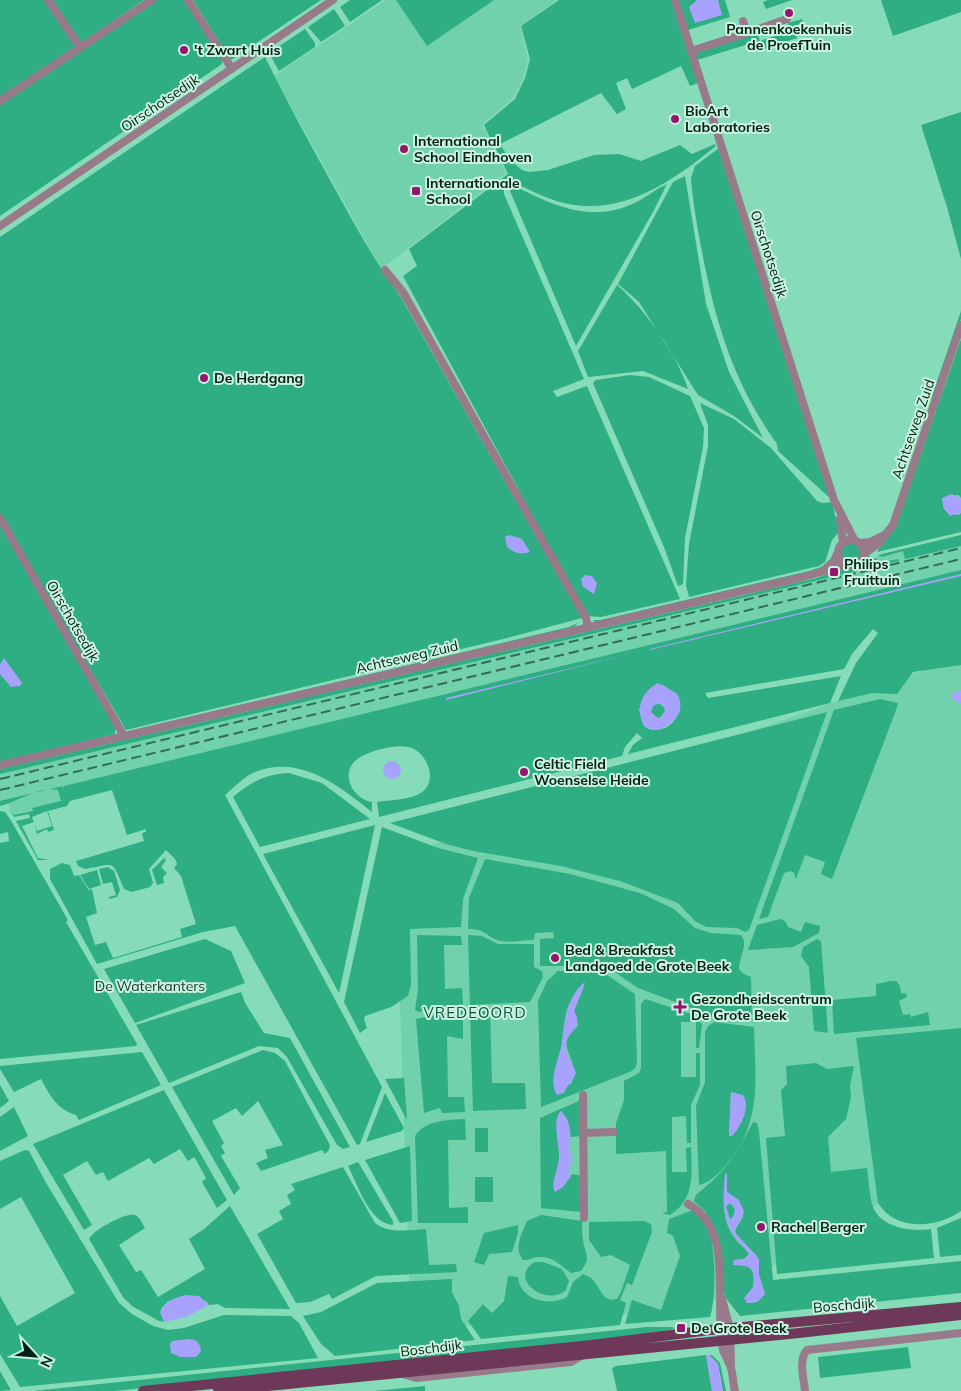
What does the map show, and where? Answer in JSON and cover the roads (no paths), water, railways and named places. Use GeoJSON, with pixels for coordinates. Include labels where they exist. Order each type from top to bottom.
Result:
{"type":"FeatureCollection","features":[{"type":"Feature","properties":{"kind":"main road","name":"Boschdijk"},"geometry":{"type":"LineString","coordinates":[[218,1391],[585,1354],[726,1334],[961,1307]]}},
{"type":"Feature","properties":{"kind":"main road","name":"Boschdijk"},"geometry":{"type":"LineString","coordinates":[[143,1391],[592,1345],[961,1315]]}},
{"type":"Feature","properties":{"kind":"street"},"geometry":{"type":"LineString","coordinates":[[48,0],[80,47]]}},
{"type":"Feature","properties":{"kind":"street"},"geometry":{"type":"LineString","coordinates":[[0,101],[152,0]]}},
{"type":"Feature","properties":{"kind":"street"},"geometry":{"type":"LineString","coordinates":[[188,0],[232,69]]}},
{"type":"Feature","properties":{"kind":"street","name":"Oirschotsedijk"},"geometry":{"type":"LineString","coordinates":[[0,226],[333,0]]}},
{"type":"Feature","properties":{"kind":"street","name":"Oirschotsedijk"},"geometry":{"type":"LineString","coordinates":[[676,1],[839,514],[843,542]]}},
{"type":"Feature","properties":{"kind":"street"},"geometry":{"type":"LineString","coordinates":[[691,50],[760,26],[787,19]]}},
{"type":"Feature","properties":{"kind":"street"},"geometry":{"type":"LineString","coordinates":[[743,21],[747,32]]}},
{"type":"Feature","properties":{"kind":"street"},"geometry":{"type":"LineString","coordinates":[[385,270],[403,292],[586,618],[588,628]]}},
{"type":"Feature","properties":{"kind":"street","name":"Achtseweg Zuid"},"geometry":{"type":"LineString","coordinates":[[864,554],[878,544],[888,532],[897,514],[960,329]]}},
{"type":"Feature","properties":{"kind":"street","name":"Oirschotsedijk"},"geometry":{"type":"LineString","coordinates":[[839,514],[857,541]]}},
{"type":"Feature","properties":{"kind":"street","name":"Oirschotsedijk"},"geometry":{"type":"LineString","coordinates":[[0,518],[124,736]]}},
{"type":"Feature","properties":{"kind":"street"},"geometry":{"type":"LineString","coordinates":[[820,573],[834,561],[843,542],[880,538],[888,532]]}},
{"type":"Feature","properties":{"kind":"street"},"geometry":{"type":"LineString","coordinates":[[837,554],[840,561],[846,565],[858,564],[864,554],[857,541]]}},
{"type":"Feature","properties":{"kind":"street","name":"Achtseweg Zuid"},"geometry":{"type":"LineString","coordinates":[[0,766],[820,573],[846,565]]}},
{"type":"Feature","properties":{"kind":"street"},"geometry":{"type":"LineString","coordinates":[[583,1096],[584,1218]]}},
{"type":"Feature","properties":{"kind":"street"},"geometry":{"type":"LineString","coordinates":[[584,1134],[614,1132]]}},
{"type":"Feature","properties":{"kind":"street"},"geometry":{"type":"LineString","coordinates":[[688,1204],[706,1216],[714,1233],[720,1295],[734,1391]]}},
{"type":"Feature","properties":{"kind":"street"},"geometry":{"type":"LineString","coordinates":[[805,1391],[802,1361],[803,1355],[807,1350],[961,1333]]}},
{"type":"Feature","properties":{"kind":"railway"},"geometry":{"type":"LineString","coordinates":[[0,779],[961,548]]}},
{"type":"Feature","properties":{"kind":"railway"},"geometry":{"type":"LineString","coordinates":[[0,790],[961,559]]}},
{"type":"Feature","properties":{"kind":"place","name":"Pannenkoekenhuis de ProefTuin"},"geometry":{"type":"Point","coordinates":[789,13]}},
{"type":"Feature","properties":{"kind":"place","name":"'t Zwart Huis"},"geometry":{"type":"Point","coordinates":[184,50]}},
{"type":"Feature","properties":{"kind":"place","name":"BioArt Laboratories"},"geometry":{"type":"Point","coordinates":[675,119]}},
{"type":"Feature","properties":{"kind":"place","name":"International School Eindhoven"},"geometry":{"type":"Point","coordinates":[404,149]}},
{"type":"Feature","properties":{"kind":"place","name":"Internationale School"},"geometry":{"type":"Point","coordinates":[416,191]}},
{"type":"Feature","properties":{"kind":"place","name":"De Herdgang"},"geometry":{"type":"Point","coordinates":[204,378]}},
{"type":"Feature","properties":{"kind":"place","name":"Philips Fruittuin"},"geometry":{"type":"Point","coordinates":[834,572]}},
{"type":"Feature","properties":{"kind":"place","name":"Celtic Field Woenselse Heide"},"geometry":{"type":"Point","coordinates":[524,772]}},
{"type":"Feature","properties":{"kind":"place","name":"Bed & Breakfast Landgoed de Grote Beek"},"geometry":{"type":"Point","coordinates":[555,958]}},
{"type":"Feature","properties":{"kind":"place","name":"Gezondheidscentrum De Grote Beek"},"geometry":{"type":"Point","coordinates":[680,1007]}},
{"type":"Feature","properties":{"kind":"place","name":"Rachel Berger"},"geometry":{"type":"Point","coordinates":[761,1227]}},
{"type":"Feature","properties":{"kind":"place","name":"De Grote Beek"},"geometry":{"type":"Point","coordinates":[681,1328]}},
{"type":"Feature","properties":{"kind":"district","name":"VREDEOORD"},"geometry":{"type":"Point","coordinates":[475,1012]}},
{"type":"Feature","properties":{"kind":"park label","name":"De Waterkanters"},"geometry":{"type":"Point","coordinates":[150,986]}}]}
